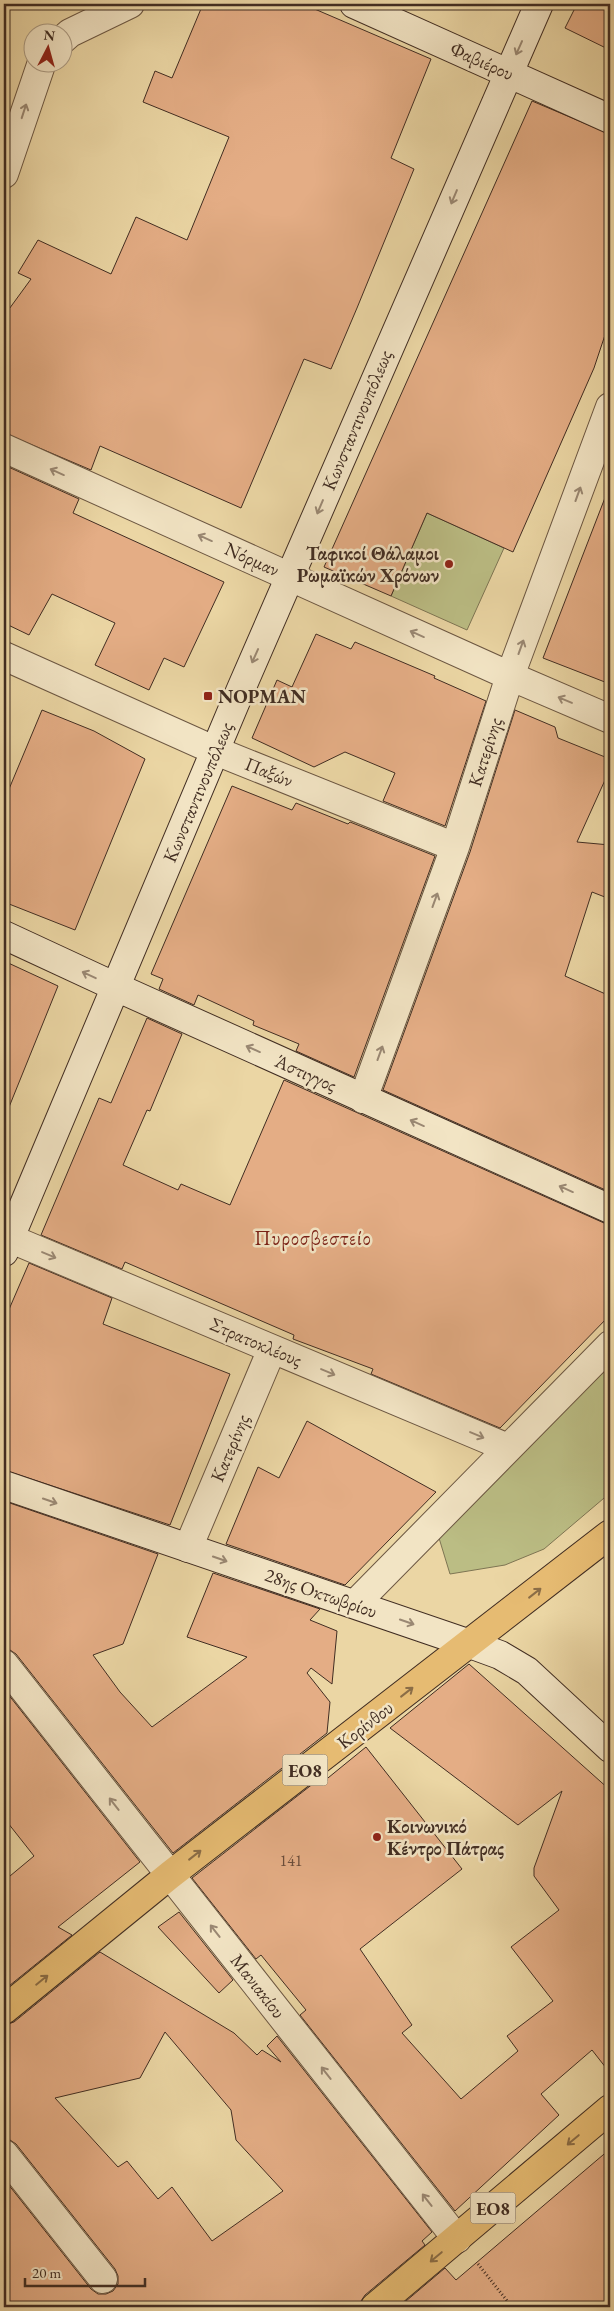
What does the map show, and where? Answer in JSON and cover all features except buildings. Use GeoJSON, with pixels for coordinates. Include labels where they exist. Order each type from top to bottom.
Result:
{"type":"FeatureCollection","features":[{"type":"Feature","properties":{"kind":"main road","name":"Κορίνθου"},"geometry":{"type":"LineString","coordinates":[[4,2010],[170,1875],[610,1534]]}},
{"type":"Feature","properties":{"kind":"main road","name":"ΕΟ8"},"geometry":{"type":"LineString","coordinates":[[375,2307],[610,2109]]}},
{"type":"Feature","properties":{"kind":"street"},"geometry":{"type":"LineString","coordinates":[[72,33],[130,4]]}},
{"type":"Feature","properties":{"kind":"street","name":"Φαβιέρου"},"geometry":{"type":"LineString","coordinates":[[354,4],[610,119]]}},
{"type":"Feature","properties":{"kind":"street","name":"Κωνσταντινουπόλεως"},"geometry":{"type":"LineString","coordinates":[[6,1242],[290,576],[539,4]]}},
{"type":"Feature","properties":{"kind":"street"},"geometry":{"type":"LineString","coordinates":[[4,174],[39,72]]}},
{"type":"Feature","properties":{"kind":"street","name":"Κατερίνης"},"geometry":{"type":"LineString","coordinates":[[363,1098],[455,847],[510,676],[610,407]]}},
{"type":"Feature","properties":{"kind":"street","name":"Νόρμαν"},"geometry":{"type":"LineString","coordinates":[[4,448],[510,676],[610,719]]}},
{"type":"Feature","properties":{"kind":"street","name":"Παξών"},"geometry":{"type":"LineString","coordinates":[[4,656],[216,750],[455,847]]}},
{"type":"Feature","properties":{"kind":"street","name":"Άστιγγος"},"geometry":{"type":"LineString","coordinates":[[4,935],[610,1209]]}},
{"type":"Feature","properties":{"kind":"street","name":"Στρατοκλέους"},"geometry":{"type":"LineString","coordinates":[[6,1242],[272,1349],[508,1448]]}},
{"type":"Feature","properties":{"kind":"street"},"geometry":{"type":"LineString","coordinates":[[355,1604],[610,1345]]}},
{"type":"Feature","properties":{"kind":"street","name":"Κατερίνης"},"geometry":{"type":"LineString","coordinates":[[188,1548],[272,1349]]}},
{"type":"Feature","properties":{"kind":"street","name":"28ης Οκτωβρίου"},"geometry":{"type":"LineString","coordinates":[[4,1486],[355,1604],[500,1655],[527,1672],[610,1748]]}},
{"type":"Feature","properties":{"kind":"street","name":"Μανιακίου"},"geometry":{"type":"LineString","coordinates":[[4,1664],[457,2239]]}},
{"type":"Feature","properties":{"kind":"street"},"geometry":{"type":"LineString","coordinates":[[4,2154],[103,2279]]}},
{"type":"Feature","properties":{"kind":"path"},"geometry":{"type":"LineString","coordinates":[[457,2239],[512,2307]]}},
{"type":"Feature","properties":{"kind":"green space"},"geometry":{"type":"Polygon","coordinates":[[[427,513],[504,548],[467,630],[391,596],[427,513]]]}},
{"type":"Feature","properties":{"kind":"green space"},"geometry":{"type":"Polygon","coordinates":[[[610,1366],[610,1493],[544,1549],[505,1565],[450,1574],[439,1538],[610,1366]]]}},
{"type":"Feature","properties":{"kind":"place","name":"Ταφικοί Θάλαμοι Ρωμαϊκών Χρόνων"},"geometry":{"type":"Point","coordinates":[449,564]}},
{"type":"Feature","properties":{"kind":"place","name":"ΝΟΡΜΑΝ"},"geometry":{"type":"Point","coordinates":[208,696]}},
{"type":"Feature","properties":{"kind":"place","name":"Κοινωνικό Κέντρο Πάτρας"},"geometry":{"type":"Point","coordinates":[377,1837]}},
{"type":"Feature","properties":{"kind":"district","name":"Πυροσβεστείο"},"geometry":{"type":"Point","coordinates":[313,1238]}}]}
